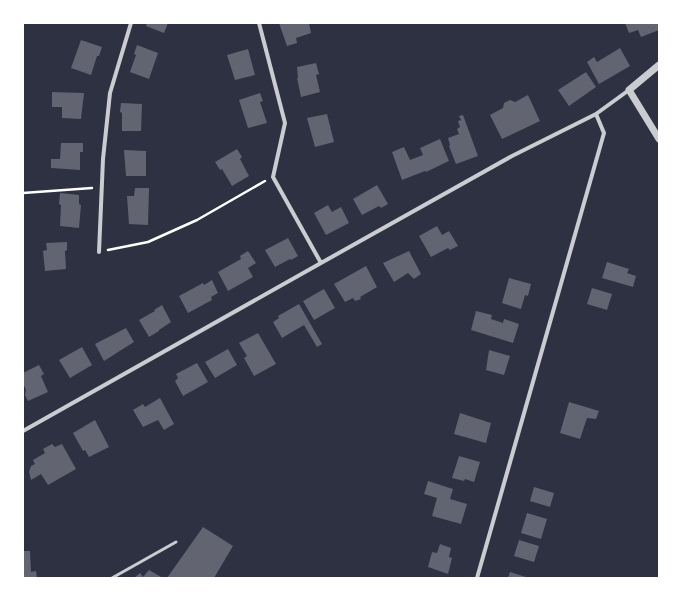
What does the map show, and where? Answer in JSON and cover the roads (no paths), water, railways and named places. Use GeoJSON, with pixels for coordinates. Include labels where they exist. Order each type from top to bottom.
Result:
{"type":"FeatureCollection","features":[{"type":"Feature","properties":{"kind":"street"},"geometry":{"type":"LineString","coordinates":[[99,252],[102,159],[110,93],[131,23]]}},
{"type":"Feature","properties":{"kind":"street"},"geometry":{"type":"LineString","coordinates":[[259,23],[285,123],[273,177],[321,263]]}},
{"type":"Feature","properties":{"kind":"street"},"geometry":{"type":"LineString","coordinates":[[23,431],[512,156],[596,114],[629,90],[659,65]]}},
{"type":"Feature","properties":{"kind":"street"},"geometry":{"type":"LineString","coordinates":[[629,90],[659,139]]}},
{"type":"Feature","properties":{"kind":"street"},"geometry":{"type":"LineString","coordinates":[[477,578],[604,133],[596,114]]}},
{"type":"Feature","properties":{"kind":"lane"},"geometry":{"type":"LineString","coordinates":[[112,578],[176,542]]}}]}
